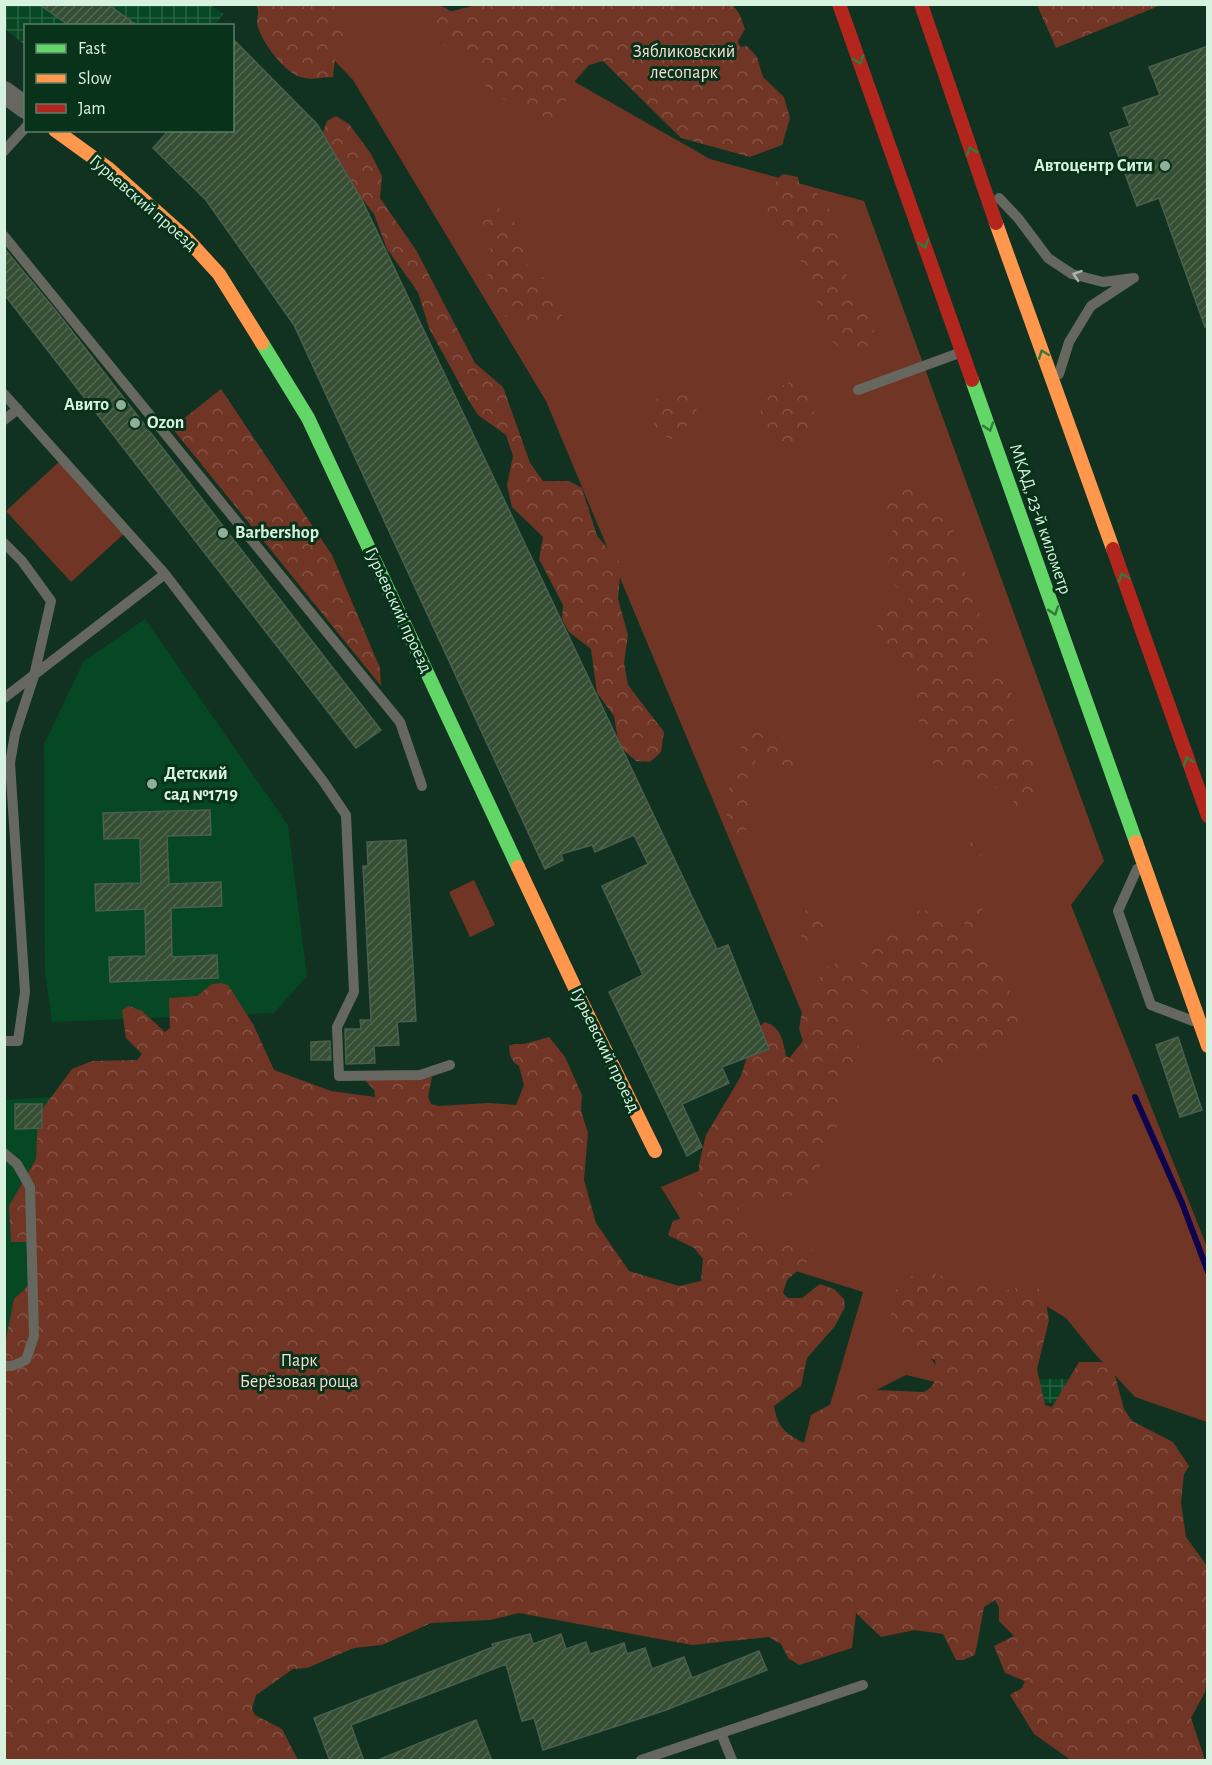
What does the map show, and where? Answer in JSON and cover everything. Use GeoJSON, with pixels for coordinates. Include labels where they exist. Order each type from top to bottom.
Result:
{"type":"FeatureCollection","features":[{"type":"Feature","properties":{"kind":"main road","name":"МКАД, 23-й километр"},"geometry":{"type":"LineString","coordinates":[[839,4],[1208,1046]]}},
{"type":"Feature","properties":{"kind":"main road"},"geometry":{"type":"LineString","coordinates":[[921,4],[980,179],[1208,816]]}},
{"type":"Feature","properties":{"kind":"main road","name":"Гурьевский проезд"},"geometry":{"type":"LineString","coordinates":[[58,132],[109,169],[187,239],[219,274],[308,418],[582,1003],[656,1151]]}},
{"type":"Feature","properties":{"kind":"street"},"geometry":{"type":"LineString","coordinates":[[4,92],[24,107]]}},
{"type":"Feature","properties":{"kind":"lane"},"geometry":{"type":"LineString","coordinates":[[4,151],[24,129]]}},
{"type":"Feature","properties":{"kind":"lane"},"geometry":{"type":"LineString","coordinates":[[980,179],[1018,218],[1048,258],[1072,274],[1103,282],[1134,278],[1091,306],[1069,342],[1055,386]]}},
{"type":"Feature","properties":{"kind":"lane"},"geometry":{"type":"LineString","coordinates":[[4,236],[400,722],[422,786]]}},
{"type":"Feature","properties":{"kind":"lane"},"geometry":{"type":"LineString","coordinates":[[858,390],[962,352]]}},
{"type":"Feature","properties":{"kind":"lane"},"geometry":{"type":"LineString","coordinates":[[4,394],[165,574],[323,781],[346,815],[354,992],[337,1027],[339,1076],[420,1075],[450,1065]]}},
{"type":"Feature","properties":{"kind":"lane"},"geometry":{"type":"LineString","coordinates":[[4,420],[18,409]]}},
{"type":"Feature","properties":{"kind":"lane"},"geometry":{"type":"LineString","coordinates":[[4,543],[22,561],[51,601],[34,676],[15,734],[10,763],[25,992],[18,1041],[4,1041]]}},
{"type":"Feature","properties":{"kind":"lane"},"geometry":{"type":"LineString","coordinates":[[4,698],[165,574]]}},
{"type":"Feature","properties":{"kind":"lane"},"geometry":{"type":"LineString","coordinates":[[1142,860],[1118,911],[1132,953],[1151,1005],[1199,1023]]}},
{"type":"Feature","properties":{"kind":"lane"},"geometry":{"type":"LineString","coordinates":[[4,1153],[17,1164],[30,1187],[34,1336],[26,1360],[12,1366],[4,1366]]}},
{"type":"Feature","properties":{"kind":"lane"},"geometry":{"type":"LineString","coordinates":[[641,1761],[863,1685]]}},
{"type":"Feature","properties":{"kind":"lane"},"geometry":{"type":"LineString","coordinates":[[721,1733],[732,1761]]}},
{"type":"Feature","properties":{"kind":"shaded area"},"geometry":{"type":"Polygon","coordinates":[[[210,4],[223,14],[217,24],[24,24],[24,44],[5,29],[4,5],[210,4]]]}},
{"type":"Feature","properties":{"kind":"shaded area","name":"Детский сад №1719"},"geometry":{"type":"Polygon","coordinates":[[[145,619],[288,825],[307,976],[274,1013],[52,1022],[45,973],[44,744],[84,661],[145,619]]]}},
{"type":"Feature","properties":{"kind":"shaded area"},"geometry":{"type":"Polygon","coordinates":[[[52,1097],[41,1360],[5,1384],[5,1100],[52,1097]]]}},
{"type":"Feature","properties":{"kind":"shaded area"},"geometry":{"type":"Polygon","coordinates":[[[1025,1379],[1077,1379],[1077,1403],[1025,1403],[1025,1379]]]}},
{"type":"Feature","properties":{"kind":"green space","name":"Зябликовский лесопарк"},"geometry":{"type":"Polygon","coordinates":[[[471,4],[733,5],[745,29],[738,41],[740,47],[747,46],[757,57],[763,77],[784,97],[790,118],[782,145],[750,157],[681,138],[603,61],[589,65],[575,81],[560,114],[547,118],[488,92],[477,65],[441,43],[433,31],[432,16],[469,7],[471,4]]]}},
{"type":"Feature","properties":{"kind":"green space"},"geometry":{"type":"Polygon","coordinates":[[[256,5],[339,5],[349,37],[344,43],[337,42],[333,77],[304,78],[297,76],[283,65],[270,50],[261,34],[257,24],[256,5]]]}},
{"type":"Feature","properties":{"kind":"green space"},"geometry":{"type":"Polygon","coordinates":[[[281,5],[440,5],[710,159],[864,201],[1104,861],[1071,905],[1207,1247],[1207,1422],[1135,1397],[1066,1318],[1033,1298],[919,1339],[948,1385],[906,1375],[827,1415],[863,1292],[770,1263],[697,1246],[661,1187],[701,1170],[810,1032],[546,401],[353,80],[281,5]]]}},
{"type":"Feature","properties":{"kind":"green space"},"geometry":{"type":"Polygon","coordinates":[[[1037,5],[1161,5],[1056,48],[1037,5]]]}},
{"type":"Feature","properties":{"kind":"green space"},"geometry":{"type":"Polygon","coordinates":[[[336,116],[349,124],[371,154],[382,176],[380,198],[416,250],[475,363],[503,387],[530,463],[543,481],[569,481],[582,488],[597,536],[621,564],[618,599],[628,635],[624,663],[628,685],[664,732],[661,752],[650,762],[636,761],[619,746],[614,716],[597,693],[591,649],[569,632],[562,619],[563,605],[539,559],[543,537],[512,507],[507,485],[513,456],[506,435],[478,415],[469,401],[429,328],[418,292],[387,249],[374,214],[329,157],[322,135],[327,121],[336,116]]]}},
{"type":"Feature","properties":{"kind":"green space"},"geometry":{"type":"Polygon","coordinates":[[[783,174],[798,177],[802,199],[814,189],[832,213],[841,241],[847,279],[874,324],[873,345],[858,359],[840,350],[825,333],[812,281],[790,243],[775,227],[766,207],[777,179],[783,174]]]}},
{"type":"Feature","properties":{"kind":"green space"},"geometry":{"type":"Polygon","coordinates":[[[499,208],[511,216],[518,229],[527,264],[550,283],[563,318],[561,325],[526,324],[506,317],[497,306],[487,279],[491,243],[482,222],[485,215],[499,208]]]}},
{"type":"Feature","properties":{"kind":"green space"},"geometry":{"type":"Polygon","coordinates":[[[794,380],[801,382],[810,394],[816,422],[807,448],[780,443],[758,415],[773,390],[794,380]]]}},
{"type":"Feature","properties":{"kind":"green space"},"geometry":{"type":"Polygon","coordinates":[[[684,381],[694,391],[697,413],[675,441],[656,431],[650,404],[684,381]]]}},
{"type":"Feature","properties":{"kind":"green space"},"geometry":{"type":"Polygon","coordinates":[[[221,389],[332,555],[380,668],[381,686],[172,428],[221,389]]]}},
{"type":"Feature","properties":{"kind":"green space"},"geometry":{"type":"Polygon","coordinates":[[[61,460],[127,531],[71,582],[6,511],[61,460]]]}},
{"type":"Feature","properties":{"kind":"green space"},"geometry":{"type":"Polygon","coordinates":[[[905,486],[932,494],[952,513],[954,544],[968,580],[968,594],[983,619],[991,640],[979,658],[961,667],[964,674],[999,676],[1012,694],[1015,732],[1036,761],[1036,769],[1023,776],[1037,792],[1029,814],[1014,806],[1012,782],[995,788],[934,765],[916,711],[916,682],[880,642],[876,631],[880,614],[886,609],[902,607],[911,601],[890,581],[885,567],[898,545],[884,507],[883,487],[905,486]]]}},
{"type":"Feature","properties":{"kind":"green space"},"geometry":{"type":"Polygon","coordinates":[[[769,727],[797,748],[801,768],[794,771],[761,755],[751,774],[752,812],[742,840],[728,837],[726,808],[732,772],[744,738],[755,728],[769,727]]]}},
{"type":"Feature","properties":{"kind":"green space"},"geometry":{"type":"Polygon","coordinates":[[[981,832],[990,839],[989,852],[979,856],[967,850],[974,835],[981,832]]]}},
{"type":"Feature","properties":{"kind":"green space"},"geometry":{"type":"Polygon","coordinates":[[[474,880],[495,925],[470,937],[449,892],[474,880]]]}},
{"type":"Feature","properties":{"kind":"green space"},"geometry":{"type":"Polygon","coordinates":[[[980,904],[989,920],[983,929],[973,929],[962,922],[965,906],[980,904]]]}},
{"type":"Feature","properties":{"kind":"green space"},"geometry":{"type":"Polygon","coordinates":[[[806,909],[822,910],[830,922],[826,943],[804,943],[799,929],[806,909]]]}},
{"type":"Feature","properties":{"kind":"green space"},"geometry":{"type":"Polygon","coordinates":[[[931,910],[938,913],[944,930],[969,939],[1006,973],[1011,993],[1027,1019],[1024,1026],[993,1045],[954,1062],[920,1063],[902,1051],[885,1028],[868,1016],[861,1002],[861,958],[874,933],[909,938],[915,933],[916,911],[931,910]]]}},
{"type":"Feature","properties":{"kind":"green space"},"geometry":{"type":"Polygon","coordinates":[[[848,959],[853,969],[853,1012],[860,1032],[856,1080],[840,1085],[830,1080],[826,1060],[811,1065],[799,1029],[803,1006],[825,968],[848,959]]]}},
{"type":"Feature","properties":{"kind":"green space","name":"Парк Берёзовая роща"},"geometry":{"type":"Polygon","coordinates":[[[212,984],[228,985],[253,1024],[274,1070],[331,1091],[375,1097],[374,1090],[364,1079],[432,1077],[428,1097],[431,1104],[439,1106],[488,1103],[516,1105],[524,1085],[519,1066],[511,1058],[509,1046],[549,1037],[565,1057],[582,1095],[581,1111],[588,1133],[584,1180],[596,1223],[629,1271],[679,1286],[701,1281],[703,1259],[694,1248],[668,1235],[673,1221],[694,1214],[698,1208],[699,1164],[706,1135],[741,1076],[754,1034],[764,1022],[774,1027],[780,1035],[786,1056],[825,1079],[844,1100],[828,1150],[817,1172],[801,1194],[739,1206],[738,1215],[760,1237],[812,1248],[815,1255],[787,1280],[783,1293],[788,1298],[802,1298],[820,1284],[834,1289],[844,1299],[845,1307],[835,1326],[807,1358],[801,1386],[774,1406],[780,1425],[787,1433],[804,1443],[811,1415],[833,1403],[877,1390],[924,1392],[932,1386],[936,1374],[935,1360],[904,1345],[891,1327],[891,1297],[904,1279],[926,1272],[1007,1290],[1029,1285],[1044,1291],[1049,1320],[1037,1369],[1045,1405],[1052,1407],[1079,1362],[1102,1362],[1113,1368],[1124,1409],[1132,1421],[1173,1442],[1189,1466],[1184,1474],[1181,1502],[1186,1537],[1207,1566],[1208,1665],[1205,1692],[1191,1718],[1205,1760],[1070,1760],[1034,1734],[1010,1695],[1022,1688],[1025,1681],[1005,1673],[994,1646],[1014,1636],[999,1621],[999,1607],[995,1600],[984,1607],[975,1655],[963,1660],[956,1660],[943,1634],[915,1630],[881,1637],[856,1613],[852,1648],[799,1665],[788,1658],[781,1644],[769,1637],[692,1645],[519,1613],[490,1620],[431,1623],[382,1645],[354,1648],[307,1668],[293,1669],[256,1695],[252,1709],[255,1715],[282,1729],[298,1760],[5,1760],[5,1344],[14,1299],[30,1284],[28,1242],[11,1242],[9,1206],[36,1159],[38,1115],[72,1069],[92,1061],[137,1060],[142,1054],[126,1038],[122,1010],[129,1006],[142,1011],[165,1032],[170,1028],[169,998],[197,996],[212,984]]]}},
{"type":"Feature","properties":{"kind":"building"},"geometry":{"type":"Polygon","coordinates":[[[39,4],[107,4],[135,24],[67,24],[39,4]]]}},
{"type":"Feature","properties":{"kind":"building"},"geometry":{"type":"Polygon","coordinates":[[[234,40],[317,124],[362,200],[717,949],[728,945],[769,1049],[722,1067],[729,1083],[682,1104],[702,1147],[687,1156],[609,992],[643,975],[602,886],[648,864],[634,835],[595,852],[592,845],[561,854],[563,860],[545,869],[294,325],[206,200],[153,148],[167,132],[234,132],[234,40]]]}},
{"type":"Feature","properties":{"kind":"building","name":"Автоцентр Сити"},"geometry":{"type":"Polygon","coordinates":[[[1208,46],[1208,327],[1205,327],[1159,198],[1137,206],[1110,133],[1130,126],[1123,108],[1160,95],[1149,67],[1208,46]]]}},
{"type":"Feature","properties":{"kind":"building"},"geometry":{"type":"Polygon","coordinates":[[[4,248],[61,317],[381,730],[356,748],[4,294],[4,248]]]}},
{"type":"Feature","properties":{"kind":"building"},"geometry":{"type":"Polygon","coordinates":[[[210,810],[211,835],[167,836],[169,884],[221,882],[222,906],[171,908],[172,957],[217,955],[218,978],[110,982],[109,957],[146,956],[145,909],[96,911],[95,884],[141,883],[140,838],[104,839],[103,813],[210,810]]]}},
{"type":"Feature","properties":{"kind":"building"},"geometry":{"type":"Polygon","coordinates":[[[406,840],[416,1021],[397,1022],[399,1045],[374,1046],[375,1063],[346,1064],[345,1029],[361,1029],[360,1020],[371,1020],[363,866],[368,866],[367,842],[406,840]]]}},
{"type":"Feature","properties":{"kind":"building"},"geometry":{"type":"Polygon","coordinates":[[[1178,1037],[1202,1110],[1180,1117],[1156,1045],[1178,1037]]]}},
{"type":"Feature","properties":{"kind":"building"},"geometry":{"type":"Polygon","coordinates":[[[330,1041],[331,1060],[311,1060],[311,1042],[330,1041]]]}},
{"type":"Feature","properties":{"kind":"building"},"geometry":{"type":"Polygon","coordinates":[[[15,1104],[42,1104],[42,1128],[15,1129],[15,1104]]]}},
{"type":"Feature","properties":{"kind":"building"},"geometry":{"type":"Polygon","coordinates":[[[530,1634],[533,1644],[561,1634],[566,1649],[586,1642],[590,1654],[624,1643],[627,1654],[645,1648],[652,1669],[684,1657],[692,1678],[759,1651],[767,1670],[666,1710],[543,1750],[534,1718],[522,1721],[506,1664],[351,1725],[364,1761],[330,1761],[314,1718],[493,1647],[492,1644],[530,1634]]]}},
{"type":"Feature","properties":{"kind":"building"},"geometry":{"type":"Polygon","coordinates":[[[476,1720],[492,1761],[378,1761],[378,1760],[476,1720]]]}},
{"type":"Feature","properties":{"kind":"waterway"},"geometry":{"type":"LineString","coordinates":[[1135,1097],[1182,1203],[1208,1272]]}},
{"type":"Feature","properties":{"kind":"traffic: fast"},"geometry":{"type":"LineString","coordinates":[[262,343],[308,418],[518,867]]}},
{"type":"Feature","properties":{"kind":"traffic: fast"},"geometry":{"type":"LineString","coordinates":[[972,380],[1136,842]]}},
{"type":"Feature","properties":{"kind":"traffic: slow"},"geometry":{"type":"LineString","coordinates":[[58,132],[109,169],[187,239],[219,274],[262,343]]}},
{"type":"Feature","properties":{"kind":"traffic: slow"},"geometry":{"type":"LineString","coordinates":[[996,223],[1113,549]]}},
{"type":"Feature","properties":{"kind":"traffic: slow"},"geometry":{"type":"LineString","coordinates":[[1136,842],[1208,1046]]}},
{"type":"Feature","properties":{"kind":"traffic: slow"},"geometry":{"type":"LineString","coordinates":[[518,867],[655,1151]]}},
{"type":"Feature","properties":{"kind":"traffic: jam"},"geometry":{"type":"LineString","coordinates":[[839,4],[972,380]]}},
{"type":"Feature","properties":{"kind":"traffic: jam"},"geometry":{"type":"LineString","coordinates":[[921,4],[996,223]]}},
{"type":"Feature","properties":{"kind":"traffic: jam"},"geometry":{"type":"LineString","coordinates":[[1113,549],[1208,816]]}},
{"type":"Feature","properties":{"kind":"place","name":"Автоцентр Сити"},"geometry":{"type":"Point","coordinates":[1165,166]}},
{"type":"Feature","properties":{"kind":"place","name":"Авито"},"geometry":{"type":"Point","coordinates":[121,405]}},
{"type":"Feature","properties":{"kind":"place","name":"Ozon"},"geometry":{"type":"Point","coordinates":[135,423]}},
{"type":"Feature","properties":{"kind":"place","name":"Barbershop"},"geometry":{"type":"Point","coordinates":[223,533]}},
{"type":"Feature","properties":{"kind":"place","name":"Детский сад №1719"},"geometry":{"type":"Point","coordinates":[152,784]}}]}
